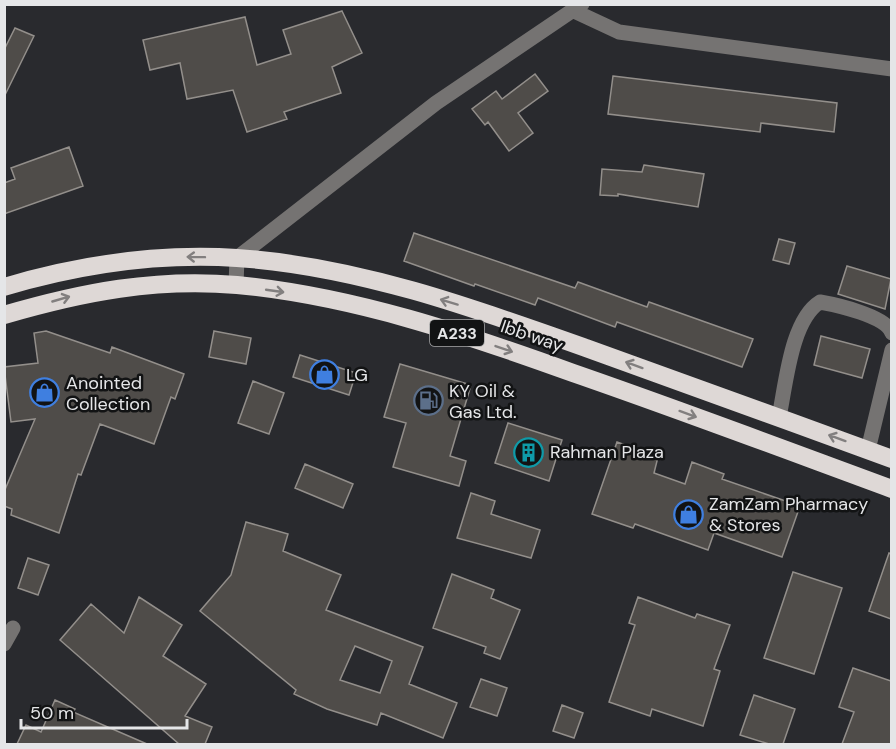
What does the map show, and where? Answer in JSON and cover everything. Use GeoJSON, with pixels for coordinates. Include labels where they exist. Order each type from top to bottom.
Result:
{"type":"FeatureCollection","features":[{"type":"Feature","properties":{"kind":"highway","name":"A233"},"geometry":{"type":"LineString","coordinates":[[4,287],[61,270],[117,261],[167,257],[237,258],[306,266],[404,288],[510,321],[891,459]]}},
{"type":"Feature","properties":{"kind":"highway","name":"Ibb way"},"geometry":{"type":"LineString","coordinates":[[4,315],[67,296],[120,287],[168,284],[236,285],[303,294],[426,324],[639,396],[891,489]]}},
{"type":"Feature","properties":{"kind":"street"},"geometry":{"type":"LineString","coordinates":[[236,285],[237,258],[436,104],[578,8],[619,32],[891,69]]}},
{"type":"Feature","properties":{"kind":"street"},"geometry":{"type":"LineString","coordinates":[[779,417],[799,327],[809,309],[820,302],[838,305],[877,319],[890,327],[891,333]]}},
{"type":"Feature","properties":{"kind":"street"},"geometry":{"type":"LineString","coordinates":[[868,450],[891,350]]}},
{"type":"Feature","properties":{"kind":"street"},"geometry":{"type":"LineString","coordinates":[[4,644],[13,628]]}},
{"type":"Feature","properties":{"kind":"building"},"geometry":{"type":"Polygon","coordinates":[[[342,11],[362,53],[332,67],[341,93],[284,112],[287,119],[247,132],[233,90],[187,99],[180,63],[150,70],[143,40],[245,17],[257,65],[291,54],[283,30],[342,11]]]}},
{"type":"Feature","properties":{"kind":"building"},"geometry":{"type":"Polygon","coordinates":[[[15,28],[34,36],[4,97],[4,50],[15,28]]]}},
{"type":"Feature","properties":{"kind":"building"},"geometry":{"type":"Polygon","coordinates":[[[535,74],[548,91],[518,113],[533,133],[509,151],[488,122],[485,125],[472,109],[496,91],[502,99],[535,74]]]}},
{"type":"Feature","properties":{"kind":"building"},"geometry":{"type":"Polygon","coordinates":[[[613,76],[837,103],[834,132],[761,123],[760,132],[608,114],[613,76]]]}},
{"type":"Feature","properties":{"kind":"building"},"geometry":{"type":"Polygon","coordinates":[[[69,147],[83,186],[4,214],[4,183],[15,179],[11,168],[69,147]]]}},
{"type":"Feature","properties":{"kind":"building"},"geometry":{"type":"Polygon","coordinates":[[[644,165],[704,174],[698,207],[618,194],[618,196],[600,195],[602,169],[642,172],[644,165]]]}},
{"type":"Feature","properties":{"kind":"building"},"geometry":{"type":"Polygon","coordinates":[[[414,233],[575,288],[578,282],[647,307],[649,302],[753,339],[742,367],[617,322],[615,327],[538,298],[535,305],[475,284],[474,286],[404,261],[414,233]]]}},
{"type":"Feature","properties":{"kind":"building"},"geometry":{"type":"Polygon","coordinates":[[[779,239],[795,243],[789,264],[773,260],[779,239]]]}},
{"type":"Feature","properties":{"kind":"building"},"geometry":{"type":"Polygon","coordinates":[[[847,266],[891,279],[885,309],[838,294],[847,266]]]}},
{"type":"Feature","properties":{"kind":"building"},"geometry":{"type":"Polygon","coordinates":[[[46,331],[110,353],[112,347],[184,374],[175,399],[171,397],[154,444],[100,424],[81,475],[78,474],[59,533],[11,515],[12,509],[4,506],[4,492],[35,419],[11,422],[4,367],[38,363],[34,333],[46,331]]]}},
{"type":"Feature","properties":{"kind":"building"},"geometry":{"type":"Polygon","coordinates":[[[214,331],[251,338],[246,364],[209,357],[214,331]]]}},
{"type":"Feature","properties":{"kind":"building"},"geometry":{"type":"Polygon","coordinates":[[[821,336],[870,349],[862,378],[814,365],[821,336]]]}},
{"type":"Feature","properties":{"kind":"building","name":"LG"},"geometry":{"type":"Polygon","coordinates":[[[300,355],[356,373],[349,395],[293,377],[300,355]]]}},
{"type":"Feature","properties":{"kind":"building"},"geometry":{"type":"Polygon","coordinates":[[[400,364],[471,385],[450,456],[466,461],[459,486],[393,467],[406,423],[384,417],[400,364]]]}},
{"type":"Feature","properties":{"kind":"building"},"geometry":{"type":"Polygon","coordinates":[[[253,381],[284,393],[269,434],[238,423],[253,381]]]}},
{"type":"Feature","properties":{"kind":"building","name":"Rahman Plaza"},"geometry":{"type":"Polygon","coordinates":[[[508,423],[562,440],[549,481],[495,463],[508,423]]]}},
{"type":"Feature","properties":{"kind":"building"},"geometry":{"type":"Polygon","coordinates":[[[617,442],[658,457],[654,473],[685,484],[692,462],[724,474],[722,479],[800,506],[782,557],[714,533],[708,550],[635,524],[633,528],[592,514],[617,442]]]}},
{"type":"Feature","properties":{"kind":"building"},"geometry":{"type":"Polygon","coordinates":[[[305,464],[353,484],[343,508],[295,488],[305,464]]]}},
{"type":"Feature","properties":{"kind":"building"},"geometry":{"type":"Polygon","coordinates":[[[471,493],[495,501],[491,514],[540,530],[531,558],[457,538],[471,493]]]}},
{"type":"Feature","properties":{"kind":"building"},"geometry":{"type":"Polygon","coordinates":[[[246,522],[288,534],[283,551],[341,575],[326,610],[423,647],[409,684],[457,703],[443,738],[381,713],[377,725],[327,709],[294,694],[296,690],[200,611],[231,575],[246,522]],[[355,646],[340,680],[380,693],[392,661],[355,646]]]}},
{"type":"Feature","properties":{"kind":"building"},"geometry":{"type":"Polygon","coordinates":[[[889,553],[891,554],[891,619],[869,611],[889,553]]]}},
{"type":"Feature","properties":{"kind":"building"},"geometry":{"type":"Polygon","coordinates":[[[28,558],[49,565],[38,595],[18,588],[28,558]]]}},
{"type":"Feature","properties":{"kind":"building"},"geometry":{"type":"Polygon","coordinates":[[[793,572],[842,588],[814,674],[764,658],[793,572]]]}},
{"type":"Feature","properties":{"kind":"building"},"geometry":{"type":"Polygon","coordinates":[[[452,574],[494,590],[491,598],[520,610],[500,659],[484,653],[486,647],[433,628],[452,574]]]}},
{"type":"Feature","properties":{"kind":"building"},"geometry":{"type":"Polygon","coordinates":[[[139,597],[182,625],[163,656],[206,684],[185,716],[212,727],[205,744],[179,744],[60,640],[91,604],[124,633],[139,597]]]}},
{"type":"Feature","properties":{"kind":"building"},"geometry":{"type":"Polygon","coordinates":[[[638,597],[695,618],[697,614],[730,625],[714,669],[720,671],[703,726],[652,709],[650,716],[609,702],[635,625],[629,623],[638,597]]]}},
{"type":"Feature","properties":{"kind":"building"},"geometry":{"type":"Polygon","coordinates":[[[853,668],[891,681],[891,744],[842,744],[854,712],[839,707],[853,668]]]}},
{"type":"Feature","properties":{"kind":"building"},"geometry":{"type":"Polygon","coordinates":[[[481,679],[507,688],[497,716],[470,707],[481,679]]]}},
{"type":"Feature","properties":{"kind":"building"},"geometry":{"type":"Polygon","coordinates":[[[754,695],[795,709],[783,744],[769,744],[740,735],[754,695]]]}},
{"type":"Feature","properties":{"kind":"building"},"geometry":{"type":"Polygon","coordinates":[[[55,700],[75,709],[73,712],[147,744],[17,744],[26,725],[41,732],[55,700]]]}},
{"type":"Feature","properties":{"kind":"building"},"geometry":{"type":"Polygon","coordinates":[[[562,705],[583,713],[574,738],[553,731],[562,705]]]}},
{"type":"Feature","properties":{"kind":"place","name":"LG"},"geometry":{"type":"Point","coordinates":[325,375]}},
{"type":"Feature","properties":{"kind":"place","name":"Anointed Collection"},"geometry":{"type":"Point","coordinates":[45,393]}},
{"type":"Feature","properties":{"kind":"place","name":"KY Oil & Gas Ltd."},"geometry":{"type":"Point","coordinates":[428,401]}},
{"type":"Feature","properties":{"kind":"place","name":"Rahman Plaza"},"geometry":{"type":"Point","coordinates":[529,452]}},
{"type":"Feature","properties":{"kind":"place","name":"ZamZam Pharmacy & Stores"},"geometry":{"type":"Point","coordinates":[688,514]}}]}
